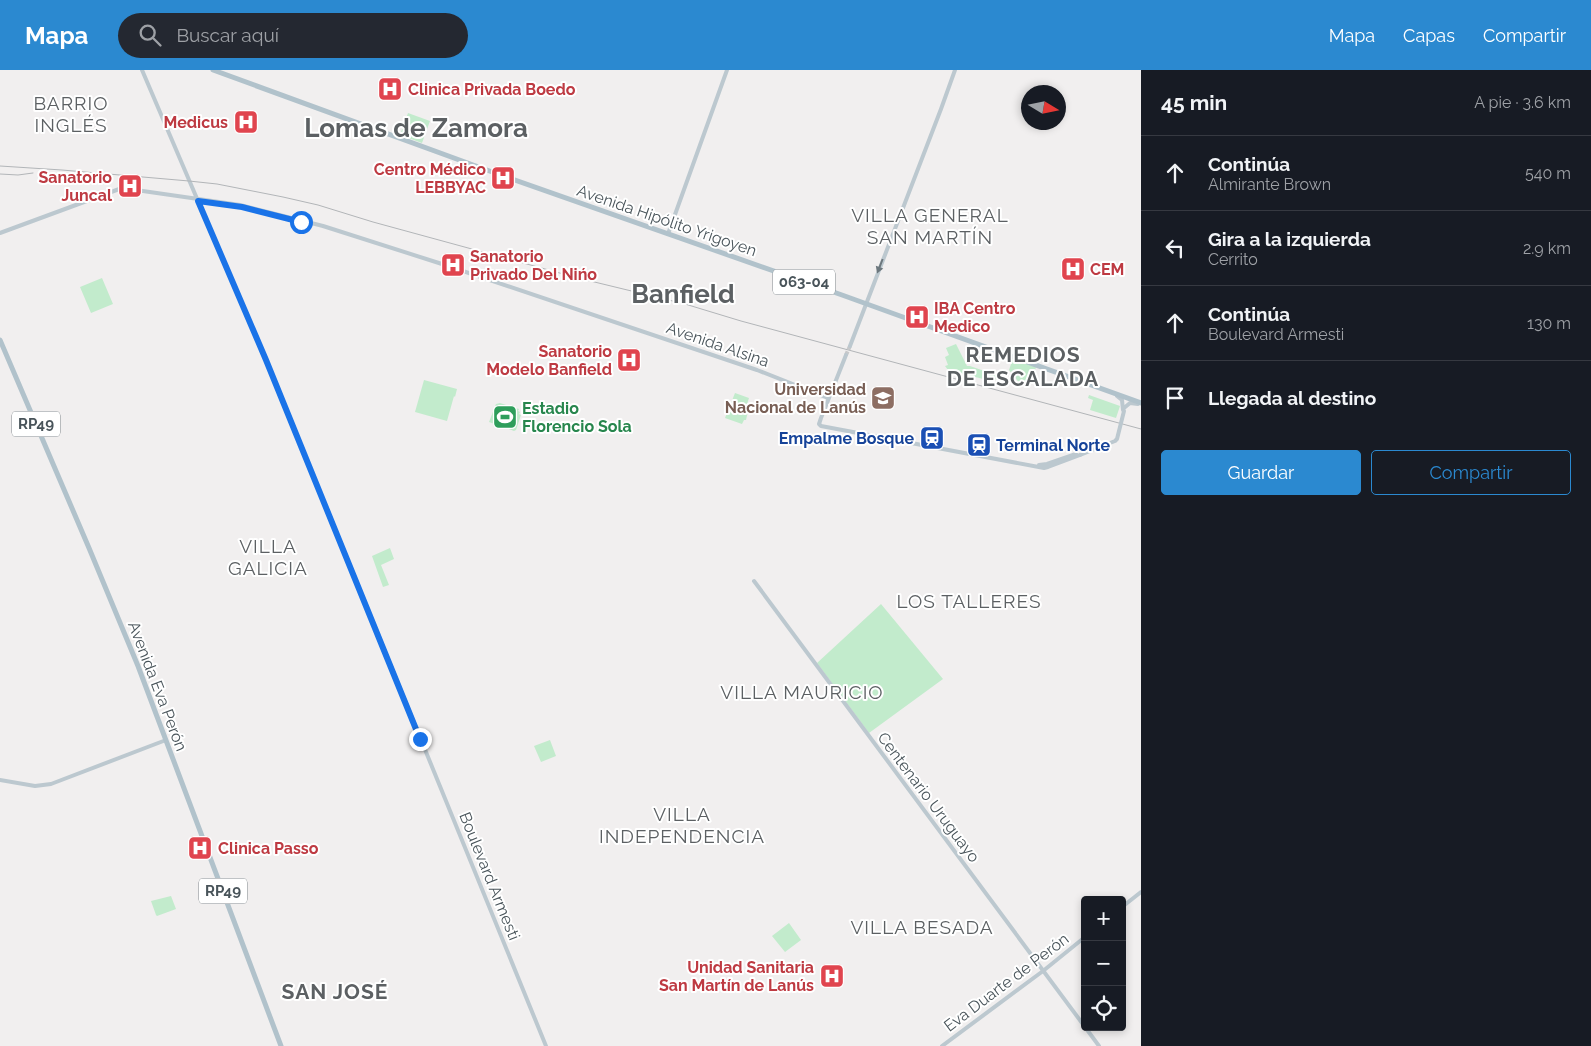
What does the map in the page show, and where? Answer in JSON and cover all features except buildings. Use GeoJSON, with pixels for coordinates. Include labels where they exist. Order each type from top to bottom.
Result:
{"type":"FeatureCollection","features":[{"type":"Feature","properties":{"kind":"main road","name":"Boulevard Armesti"},"geometry":{"type":"LineString","coordinates":[[142,70],[266,360],[546,1046]]}},
{"type":"Feature","properties":{"kind":"main road","name":"Avenida Hipólito Yrigoyen"},"geometry":{"type":"LineString","coordinates":[[213,70],[495,173],[866,302],[1141,404]]}},
{"type":"Feature","properties":{"kind":"main road","name":"Avenida Hipólito Yrigoyen"},"geometry":{"type":"LineString","coordinates":[[218,70],[669,233]]}},
{"type":"Feature","properties":{"kind":"main road"},"geometry":{"type":"LineString","coordinates":[[669,233],[727,70]]}},
{"type":"Feature","properties":{"kind":"main road"},"geometry":{"type":"LineString","coordinates":[[850,346],[941,109],[954,70]]}},
{"type":"Feature","properties":{"kind":"main road","name":"Avenida Alsina"},"geometry":{"type":"LineString","coordinates":[[0,234],[122,188],[242,207],[312,224],[442,264],[780,378],[828,399]]}},
{"type":"Feature","properties":{"kind":"main road","name":"Avenida Hipólito Yrigoyen"},"geometry":{"type":"LineString","coordinates":[[866,302],[1141,404]]}},
{"type":"Feature","properties":{"kind":"main road","name":"Avenida Eva Perón"},"geometry":{"type":"LineString","coordinates":[[0,340],[87,542],[142,679],[281,1046]]}},
{"type":"Feature","properties":{"kind":"main road"},"geometry":{"type":"LineString","coordinates":[[846,355],[822,415],[822,424],[1044,468],[1114,442],[1117,439],[1126,408],[1131,404],[1141,404]]}},
{"type":"Feature","properties":{"kind":"main road"},"geometry":{"type":"LineString","coordinates":[[1080,454],[1114,440],[1123,404],[1121,399],[1108,393],[1107,390]]}},
{"type":"Feature","properties":{"kind":"main road"},"geometry":{"type":"LineString","coordinates":[[1123,410],[1130,403],[1141,404]]}},
{"type":"Feature","properties":{"kind":"main road","name":"Centenario Uruguayo"},"geometry":{"type":"LineString","coordinates":[[754,580],[1081,1022]]}},
{"type":"Feature","properties":{"kind":"main road"},"geometry":{"type":"LineString","coordinates":[[0,780],[35,786],[51,784],[166,740]]}},
{"type":"Feature","properties":{"kind":"main road"},"geometry":{"type":"LineString","coordinates":[[1126,904],[1141,892]]}},
{"type":"Feature","properties":{"kind":"main road","name":"Eva Duarte de Perón"},"geometry":{"type":"LineString","coordinates":[[942,1046],[1081,941]]}},
{"type":"Feature","properties":{"kind":"main road","name":"Centenario Uruguayo"},"geometry":{"type":"LineString","coordinates":[[1088,1031],[1099,1046]]}},
{"type":"Feature","properties":{"kind":"green space"},"geometry":{"type":"Polygon","coordinates":[[[408,113],[430,121],[422,143],[400,135],[408,113]]]}},
{"type":"Feature","properties":{"kind":"green space"},"geometry":{"type":"Polygon","coordinates":[[[102,278],[113,304],[91,313],[80,287],[102,278]]]}},
{"type":"Feature","properties":{"kind":"green space"},"geometry":{"type":"Polygon","coordinates":[[[956,344],[967,366],[996,375],[996,379],[991,381],[948,370],[945,366],[948,365],[945,357],[949,355],[946,348],[956,344]]]}},
{"type":"Feature","properties":{"kind":"green space"},"geometry":{"type":"Polygon","coordinates":[[[1013,358],[1036,367],[1030,386],[1021,385],[1009,370],[1013,358]]]}},
{"type":"Feature","properties":{"kind":"green space"},"geometry":{"type":"Polygon","coordinates":[[[424,380],[457,389],[447,421],[415,412],[424,380]]]}},
{"type":"Feature","properties":{"kind":"green space"},"geometry":{"type":"Polygon","coordinates":[[[735,393],[749,398],[745,410],[748,411],[746,420],[742,424],[725,418],[735,393]]]}},
{"type":"Feature","properties":{"kind":"green space"},"geometry":{"type":"Polygon","coordinates":[[[1089,395],[1120,406],[1116,418],[1090,410],[1093,400],[1088,398],[1089,395]]]}},
{"type":"Feature","properties":{"kind":"green space","name":"Estadio Florencio Sola"},"geometry":{"type":"Polygon","coordinates":[[[500,403],[519,409],[519,414],[521,415],[516,430],[514,431],[489,422],[496,404],[500,403]]]}},
{"type":"Feature","properties":{"kind":"green space"},"geometry":{"type":"Polygon","coordinates":[[[390,548],[394,559],[381,565],[389,585],[383,587],[372,556],[390,548]]]}},
{"type":"Feature","properties":{"kind":"green space"},"geometry":{"type":"Polygon","coordinates":[[[881,604],[943,679],[869,733],[817,663],[881,604]]]}},
{"type":"Feature","properties":{"kind":"green space"},"geometry":{"type":"Polygon","coordinates":[[[550,740],[556,756],[541,762],[534,746],[550,740]]]}},
{"type":"Feature","properties":{"kind":"green space"},"geometry":{"type":"Polygon","coordinates":[[[171,896],[176,909],[157,916],[151,901],[171,896]]]}},
{"type":"Feature","properties":{"kind":"green space"},"geometry":{"type":"Polygon","coordinates":[[[789,923],[801,940],[785,952],[772,936],[789,923]]]}},
{"type":"Feature","properties":{"kind":"tunnel"},"geometry":{"type":"LineString","coordinates":[[846,355],[850,346]]}},
{"type":"Feature","properties":{"kind":"railway"},"geometry":{"type":"LineString","coordinates":[[0,166],[217,184],[318,205],[578,278],[685,304],[741,321],[1141,429]]}},
{"type":"Feature","properties":{"kind":"railway"},"geometry":{"type":"LineString","coordinates":[[0,174],[18,175],[33,173]]}},
{"type":"Feature","properties":{"kind":"place","name":"Clinica Privada Boedo"},"geometry":{"type":"Point","coordinates":[390,89]}},
{"type":"Feature","properties":{"kind":"place","name":"Medicus"},"geometry":{"type":"Point","coordinates":[246,122]}},
{"type":"Feature","properties":{"kind":"place","name":"Centro Médico LEBBYAC"},"geometry":{"type":"Point","coordinates":[503,178]}},
{"type":"Feature","properties":{"kind":"place","name":"Sanatorio Juncal"},"geometry":{"type":"Point","coordinates":[130,186]}},
{"type":"Feature","properties":{"kind":"place","name":"Sanatorio Privado Del Nińo"},"geometry":{"type":"Point","coordinates":[453,265]}},
{"type":"Feature","properties":{"kind":"place","name":"CEM"},"geometry":{"type":"Point","coordinates":[1073,269]}},
{"type":"Feature","properties":{"kind":"place","name":"IBA Centro Medico"},"geometry":{"type":"Point","coordinates":[917,317]}},
{"type":"Feature","properties":{"kind":"place","name":"Sanatorio Modelo Banfield"},"geometry":{"type":"Point","coordinates":[629,360]}},
{"type":"Feature","properties":{"kind":"place","name":"Universidad Nacional de Lanús"},"geometry":{"type":"Point","coordinates":[883,398]}},
{"type":"Feature","properties":{"kind":"place","name":"Estadio Florencio Sola"},"geometry":{"type":"Point","coordinates":[505,417]}},
{"type":"Feature","properties":{"kind":"place","name":"Empalme Bosque"},"geometry":{"type":"Point","coordinates":[932,438]}},
{"type":"Feature","properties":{"kind":"place","name":"Terminal Norte"},"geometry":{"type":"Point","coordinates":[979,445]}},
{"type":"Feature","properties":{"kind":"place","name":"Clinica Passo"},"geometry":{"type":"Point","coordinates":[200,848]}},
{"type":"Feature","properties":{"kind":"place","name":"Unidad Sanitaria San Martín de Lanús"},"geometry":{"type":"Point","coordinates":[832,976]}},
{"type":"Feature","properties":{"kind":"district","name":"BARRIO INGLÉS"},"geometry":{"type":"Point","coordinates":[71,114]}},
{"type":"Feature","properties":{"kind":"district","name":"Lomas de Zamora"},"geometry":{"type":"Point","coordinates":[416,128]}},
{"type":"Feature","properties":{"kind":"district","name":"VILLA GENERAL SAN MARTÍN"},"geometry":{"type":"Point","coordinates":[930,226]}},
{"type":"Feature","properties":{"kind":"district","name":"Banfield"},"geometry":{"type":"Point","coordinates":[683,294]}},
{"type":"Feature","properties":{"kind":"district","name":"REMEDIOS DE ESCALADA"},"geometry":{"type":"Point","coordinates":[1023,367]}},
{"type":"Feature","properties":{"kind":"district","name":"VILLA GALICIA"},"geometry":{"type":"Point","coordinates":[268,557]}},
{"type":"Feature","properties":{"kind":"district","name":"LOS TALLERES"},"geometry":{"type":"Point","coordinates":[969,601]}},
{"type":"Feature","properties":{"kind":"district","name":"VILLA MAURICIO"},"geometry":{"type":"Point","coordinates":[802,692]}},
{"type":"Feature","properties":{"kind":"district","name":"VILLA INDEPENDENCIA"},"geometry":{"type":"Point","coordinates":[682,825]}},
{"type":"Feature","properties":{"kind":"district","name":"VILLA BESADA"},"geometry":{"type":"Point","coordinates":[922,927]}},
{"type":"Feature","properties":{"kind":"district","name":"SAN JOSÉ"},"geometry":{"type":"Point","coordinates":[335,992]}},
{"type":"Feature","properties":{"kind":"route"},"geometry":{"type":"LineString","coordinates":[[301,222],[242,207],[198,201],[266,360],[420,739]]}}]}
